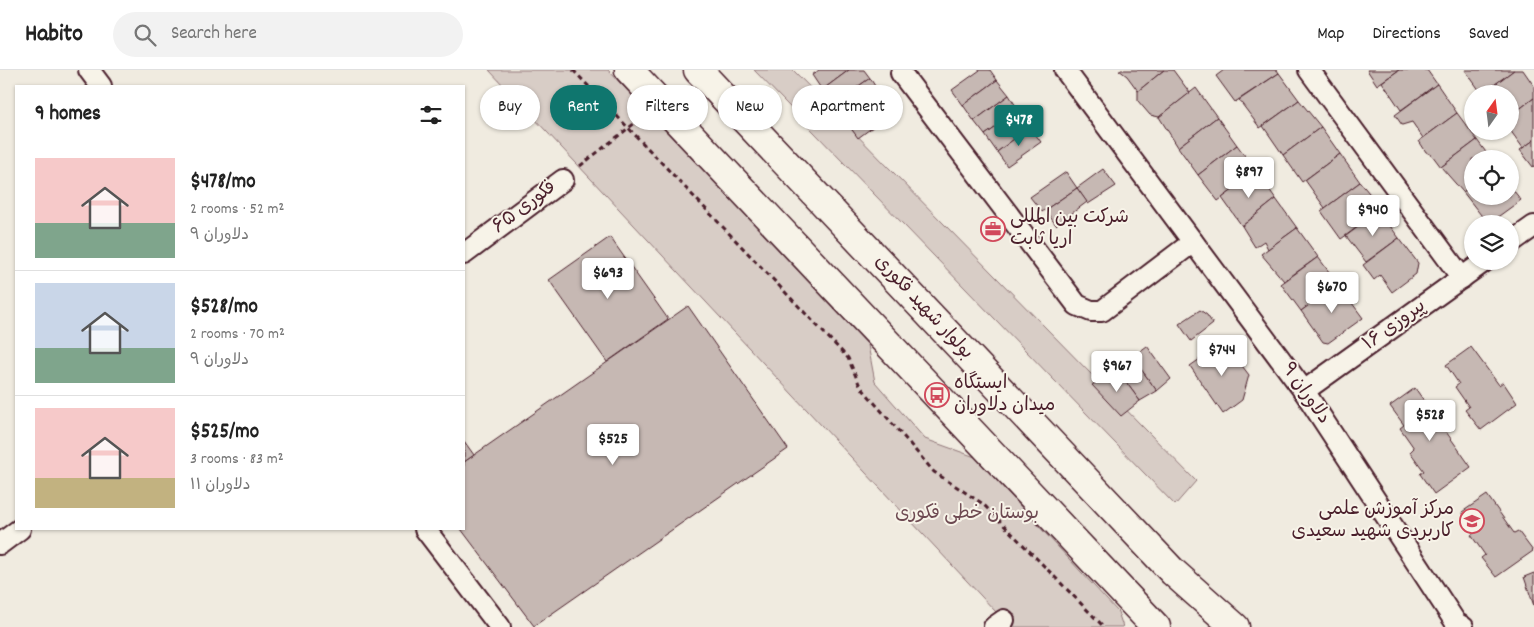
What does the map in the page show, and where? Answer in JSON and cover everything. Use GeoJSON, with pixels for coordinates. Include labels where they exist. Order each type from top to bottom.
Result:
{"type":"FeatureCollection","features":[{"type":"Feature","properties":{"kind":"main road"},"geometry":{"type":"LineString","coordinates":[[628,70],[643,85]]}},
{"type":"Feature","properties":{"kind":"main road","name":"بولوار شهید فکوری"},"geometry":{"type":"LineString","coordinates":[[698,70],[1173,572],[1236,627]]}},
{"type":"Feature","properties":{"kind":"main road"},"geometry":{"type":"LineString","coordinates":[[685,130],[1138,615],[1156,627]]}},
{"type":"Feature","properties":{"kind":"street"},"geometry":{"type":"LineString","coordinates":[[89,70],[99,85]]}},
{"type":"Feature","properties":{"kind":"street","name":"دلاوران ۹"},"geometry":{"type":"LineString","coordinates":[[1065,70],[1304,391],[1456,623],[1463,627]]}},
{"type":"Feature","properties":{"kind":"street"},"geometry":{"type":"LineString","coordinates":[[1309,70],[1462,278]]}},
{"type":"Feature","properties":{"kind":"street"},"geometry":{"type":"LineString","coordinates":[[901,73],[1076,306],[1091,311],[1102,311],[1193,242]]}},
{"type":"Feature","properties":{"kind":"street","name":"فکوری ۶۵"},"geometry":{"type":"LineString","coordinates":[[465,253],[563,180]]}},
{"type":"Feature","properties":{"kind":"street"},"geometry":{"type":"LineString","coordinates":[[1519,237],[1534,226]]}},
{"type":"Feature","properties":{"kind":"street","name":"پیروزی ۱۶"},"geometry":{"type":"LineString","coordinates":[[1304,391],[1473,270]]}},
{"type":"Feature","properties":{"kind":"street"},"geometry":{"type":"LineString","coordinates":[[0,544],[19,530]]}},
{"type":"Feature","properties":{"kind":"street"},"geometry":{"type":"LineString","coordinates":[[426,530],[500,627]]}},
{"type":"Feature","properties":{"kind":"path"},"geometry":{"type":"LineString","coordinates":[[573,70],[627,127]]}},
{"type":"Feature","properties":{"kind":"path"},"geometry":{"type":"LineString","coordinates":[[563,180],[627,129]]}},
{"type":"Feature","properties":{"kind":"path"},"geometry":{"type":"LineString","coordinates":[[630,130],[848,358],[860,386],[934,472],[983,504],[1104,627]]}},
{"type":"Feature","properties":{"kind":"green space","name":"بوستان خطی فکوری"},"geometry":{"type":"Polygon","coordinates":[[[489,70],[608,70],[627,90],[627,130],[665,130],[868,345],[875,382],[925,439],[975,457],[1118,612],[1123,627],[1010,627],[540,125],[540,85],[503,85],[489,70]]]}},
{"type":"Feature","properties":{"kind":"green space"},"geometry":{"type":"Polygon","coordinates":[[[754,70],[793,70],[808,85],[792,85],[792,109],[782,99],[782,85],[769,85],[754,70]]]}},
{"type":"Feature","properties":{"kind":"green space"},"geometry":{"type":"Polygon","coordinates":[[[812,130],[852,130],[1196,481],[1175,505],[812,130]]]}},
{"type":"Feature","properties":{"kind":"building"},"geometry":{"type":"Polygon","coordinates":[[[819,70],[849,70],[829,85],[819,85],[812,75],[819,70]]]}},
{"type":"Feature","properties":{"kind":"building"},"geometry":{"type":"Polygon","coordinates":[[[849,70],[864,70],[870,78],[860,85],[829,85],[849,70]]]}},
{"type":"Feature","properties":{"kind":"building"},"geometry":{"type":"Polygon","coordinates":[[[980,70],[990,70],[997,80],[963,105],[952,90],[980,70]]]}},
{"type":"Feature","properties":{"kind":"building"},"geometry":{"type":"Polygon","coordinates":[[[1119,70],[1164,70],[1138,91],[1127,76],[1119,70]]]}},
{"type":"Feature","properties":{"kind":"building"},"geometry":{"type":"Polygon","coordinates":[[[1164,70],[1173,70],[1190,93],[1159,117],[1150,115],[1138,101],[1138,91],[1164,70]]]}},
{"type":"Feature","properties":{"kind":"building"},"geometry":{"type":"Polygon","coordinates":[[[1224,70],[1277,70],[1279,73],[1235,102],[1216,76],[1224,70]]]}},
{"type":"Feature","properties":{"kind":"building"},"geometry":{"type":"Polygon","coordinates":[[[1367,70],[1399,70],[1377,85],[1367,70]]]}},
{"type":"Feature","properties":{"kind":"building"},"geometry":{"type":"Polygon","coordinates":[[[1399,70],[1427,70],[1437,84],[1401,110],[1382,82],[1399,70]]]}},
{"type":"Feature","properties":{"kind":"building"},"geometry":{"type":"Polygon","coordinates":[[[1465,70],[1514,70],[1494,85],[1476,85],[1465,70]]]}},
{"type":"Feature","properties":{"kind":"building"},"geometry":{"type":"Polygon","coordinates":[[[1514,70],[1523,70],[1534,86],[1534,98],[1519,109],[1519,85],[1494,85],[1514,70]]]}},
{"type":"Feature","properties":{"kind":"building"},"geometry":{"type":"Polygon","coordinates":[[[1279,73],[1299,100],[1260,128],[1239,100],[1279,73]]]}},
{"type":"Feature","properties":{"kind":"building"},"geometry":{"type":"Polygon","coordinates":[[[870,78],[874,85],[860,85],[870,78]]]}},
{"type":"Feature","properties":{"kind":"building"},"geometry":{"type":"Polygon","coordinates":[[[997,80],[1009,95],[974,121],[963,105],[997,80]]]}},
{"type":"Feature","properties":{"kind":"building"},"geometry":{"type":"Polygon","coordinates":[[[1437,84],[1457,113],[1423,138],[1412,122],[1402,125],[1395,115],[1437,84]]]}},
{"type":"Feature","properties":{"kind":"building"},"geometry":{"type":"Polygon","coordinates":[[[1196,88],[1217,117],[1178,147],[1159,117],[1196,88]]]}},
{"type":"Feature","properties":{"kind":"building"},"geometry":{"type":"Polygon","coordinates":[[[1009,95],[1019,111],[985,135],[974,121],[1009,95]]]}},
{"type":"Feature","properties":{"kind":"building"},"geometry":{"type":"Polygon","coordinates":[[[1534,98],[1534,140],[1523,148],[1517,140],[1519,140],[1519,109],[1534,98]]]}},
{"type":"Feature","properties":{"kind":"building"},"geometry":{"type":"Polygon","coordinates":[[[1299,100],[1321,127],[1283,155],[1263,126],[1299,100]]]}},
{"type":"Feature","properties":{"kind":"building"},"geometry":{"type":"Polygon","coordinates":[[[1019,111],[1030,127],[997,152],[985,135],[1019,111]]]}},
{"type":"Feature","properties":{"kind":"building"},"geometry":{"type":"Polygon","coordinates":[[[1457,113],[1464,122],[1464,140],[1477,140],[1441,167],[1432,155],[1426,152],[1419,141],[1457,113]]]}},
{"type":"Feature","properties":{"kind":"building"},"geometry":{"type":"Polygon","coordinates":[[[1217,117],[1237,145],[1198,175],[1178,147],[1217,117]]]}},
{"type":"Feature","properties":{"kind":"building"},"geometry":{"type":"Polygon","coordinates":[[[1030,127],[1041,142],[1007,166],[997,152],[1030,127]]]}},
{"type":"Feature","properties":{"kind":"building"},"geometry":{"type":"Polygon","coordinates":[[[1321,127],[1340,154],[1302,182],[1283,155],[1321,127]]]}},
{"type":"Feature","properties":{"kind":"building"},"geometry":{"type":"Polygon","coordinates":[[[852,130],[869,130],[858,138],[852,130]]]}},
{"type":"Feature","properties":{"kind":"building"},"geometry":{"type":"Polygon","coordinates":[[[1477,140],[1484,150],[1464,150],[1463,192],[1441,167],[1477,140]]]}},
{"type":"Feature","properties":{"kind":"building"},"geometry":{"type":"Polygon","coordinates":[[[1534,140],[1534,166],[1533,167],[1520,150],[1534,140]]]}},
{"type":"Feature","properties":{"kind":"building"},"geometry":{"type":"Polygon","coordinates":[[[1237,145],[1257,172],[1218,201],[1198,175],[1237,145]]]}},
{"type":"Feature","properties":{"kind":"building"},"geometry":{"type":"Polygon","coordinates":[[[1340,154],[1360,182],[1325,208],[1305,180],[1340,154]]]}},
{"type":"Feature","properties":{"kind":"building"},"geometry":{"type":"Polygon","coordinates":[[[1103,169],[1116,186],[1088,204],[1077,188],[1103,169]]]}},
{"type":"Feature","properties":{"kind":"building"},"geometry":{"type":"Polygon","coordinates":[[[1066,172],[1077,188],[1042,212],[1030,197],[1066,172]]]}},
{"type":"Feature","properties":{"kind":"building"},"geometry":{"type":"Polygon","coordinates":[[[1257,172],[1276,199],[1242,226],[1222,198],[1257,172]]]}},
{"type":"Feature","properties":{"kind":"building"},"geometry":{"type":"Polygon","coordinates":[[[1360,182],[1382,209],[1341,239],[1321,211],[1360,182]]]}},
{"type":"Feature","properties":{"kind":"building"},"geometry":{"type":"Polygon","coordinates":[[[1077,188],[1087,202],[1056,225],[1045,210],[1077,188]]]}},
{"type":"Feature","properties":{"kind":"building"},"geometry":{"type":"Polygon","coordinates":[[[1276,199],[1297,228],[1268,249],[1264,241],[1255,247],[1242,226],[1276,199]]]}},
{"type":"Feature","properties":{"kind":"building"},"geometry":{"type":"Polygon","coordinates":[[[1473,205],[1514,205],[1500,215],[1481,215],[1473,205]]]}},
{"type":"Feature","properties":{"kind":"building"},"geometry":{"type":"Polygon","coordinates":[[[1379,211],[1399,238],[1366,262],[1346,236],[1379,211]]]}},
{"type":"Feature","properties":{"kind":"building"},"geometry":{"type":"Polygon","coordinates":[[[1297,228],[1318,257],[1284,281],[1261,254],[1297,228]]]}},
{"type":"Feature","properties":{"kind":"building"},"geometry":{"type":"Polygon","coordinates":[[[610,237],[668,319],[607,362],[549,280],[610,237]]]}},
{"type":"Feature","properties":{"kind":"building"},"geometry":{"type":"Polygon","coordinates":[[[1399,238],[1418,263],[1416,274],[1392,292],[1380,275],[1374,280],[1363,265],[1399,238]]]}},
{"type":"Feature","properties":{"kind":"building"},"geometry":{"type":"Polygon","coordinates":[[[1318,257],[1338,284],[1301,311],[1281,284],[1318,257]]]}},
{"type":"Feature","properties":{"kind":"building"},"geometry":{"type":"Polygon","coordinates":[[[1338,284],[1363,318],[1328,343],[1323,342],[1301,311],[1338,284]]]}},
{"type":"Feature","properties":{"kind":"building"},"geometry":{"type":"Polygon","coordinates":[[[688,306],[788,449],[534,626],[462,530],[465,530],[465,461],[688,306]]]}},
{"type":"Feature","properties":{"kind":"building"},"geometry":{"type":"Polygon","coordinates":[[[1200,310],[1207,315],[1213,324],[1191,341],[1179,324],[1200,310]]]}},
{"type":"Feature","properties":{"kind":"building"},"geometry":{"type":"Polygon","coordinates":[[[1224,342],[1249,375],[1242,400],[1223,414],[1190,366],[1224,342]]]}},
{"type":"Feature","properties":{"kind":"building"},"geometry":{"type":"Polygon","coordinates":[[[1147,346],[1171,379],[1157,391],[1132,357],[1147,346]]]}},
{"type":"Feature","properties":{"kind":"building"},"geometry":{"type":"Polygon","coordinates":[[[1471,347],[1499,385],[1503,382],[1517,403],[1481,430],[1465,410],[1469,407],[1455,387],[1459,384],[1446,365],[1471,347]]]}},
{"type":"Feature","properties":{"kind":"building"},"geometry":{"type":"Polygon","coordinates":[[[1132,357],[1157,391],[1140,401],[1117,370],[1132,357]]]}},
{"type":"Feature","properties":{"kind":"building"},"geometry":{"type":"Polygon","coordinates":[[[1117,370],[1140,401],[1121,416],[1092,385],[1117,370]]]}},
{"type":"Feature","properties":{"kind":"building"},"geometry":{"type":"Polygon","coordinates":[[[1415,388],[1471,467],[1434,494],[1420,474],[1424,471],[1410,452],[1414,448],[1400,428],[1404,425],[1390,406],[1415,388]]]}},
{"type":"Feature","properties":{"kind":"building"},"geometry":{"type":"Polygon","coordinates":[[[465,442],[474,455],[465,461],[465,442]]]}},
{"type":"Feature","properties":{"kind":"building"},"geometry":{"type":"Polygon","coordinates":[[[1487,495],[1514,533],[1518,531],[1533,551],[1496,577],[1481,558],[1485,555],[1471,535],[1476,532],[1462,512],[1487,495]]]}},
{"type":"Feature","properties":{"kind":"building"},"geometry":{"type":"Polygon","coordinates":[[[1534,573],[1534,606],[1524,577],[1534,573]]]}},
{"type":"Feature","properties":{"kind":"place","name":"شرکت بین المللی اریا ثابت"},"geometry":{"type":"Point","coordinates":[993,229]}},
{"type":"Feature","properties":{"kind":"place","name":"ایستگاه میدان دلاوران"},"geometry":{"type":"Point","coordinates":[937,395]}},
{"type":"Feature","properties":{"kind":"place","name":"مرکز آموزش علمی کاربردی شهید سعیدی"},"geometry":{"type":"Point","coordinates":[1472,521]}}]}
